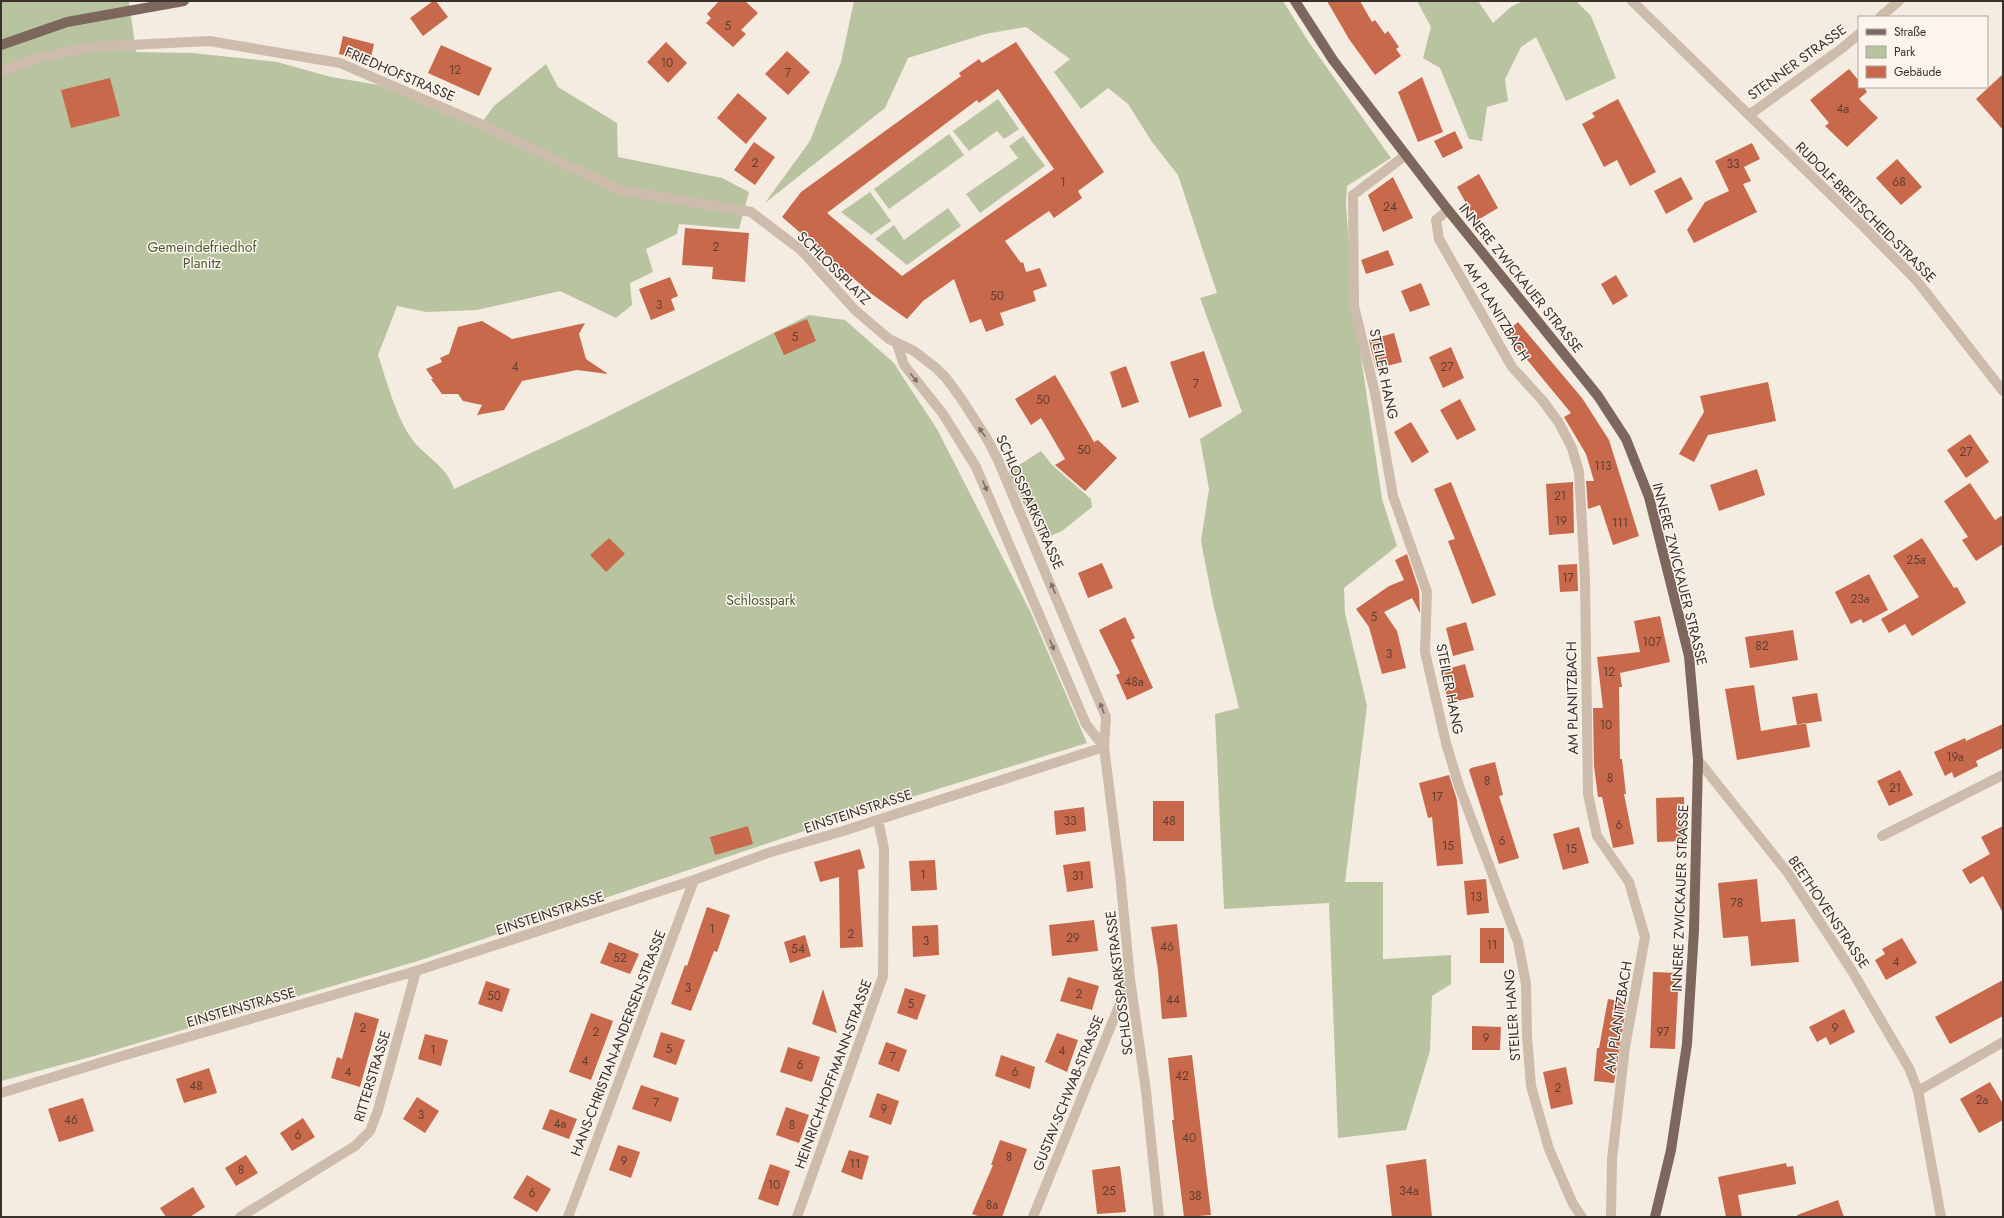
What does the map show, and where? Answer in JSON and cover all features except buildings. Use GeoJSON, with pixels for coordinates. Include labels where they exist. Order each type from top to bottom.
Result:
{"type":"FeatureCollection","features":[{"type":"Feature","properties":{"kind":"main road"},"geometry":{"type":"LineString","coordinates":[[1,45],[67,22],[184,1]]}},
{"type":"Feature","properties":{"kind":"main road","name":"INNERE ZWICKAUER STRASSE"},"geometry":{"type":"LineString","coordinates":[[1295,1],[1333,60],[1448,210],[1598,396],[1626,439],[1649,497],[1689,656],[1698,760],[1694,930],[1687,1044],[1671,1150],[1655,1217]]}},
{"type":"Feature","properties":{"kind":"street","name":"STENNER STRASSE"},"geometry":{"type":"LineString","coordinates":[[1632,1],[1749,115],[1841,49],[1858,35]]}},
{"type":"Feature","properties":{"kind":"street"},"geometry":{"type":"LineString","coordinates":[[1881,16],[1899,1]]}},
{"type":"Feature","properties":{"kind":"street","name":"FRIEDHOFSTRASSE"},"geometry":{"type":"LineString","coordinates":[[1,72],[34,59],[90,47],[201,42],[340,63],[483,125],[619,190],[751,212]]}},
{"type":"Feature","properties":{"kind":"street","name":"RUDOLF-BREITSCHEID-STRASSE"},"geometry":{"type":"LineString","coordinates":[[1749,115],[1918,281],[2003,390]]}},
{"type":"Feature","properties":{"kind":"street","name":"STEILER HANG"},"geometry":{"type":"LineString","coordinates":[[1406,155],[1353,195],[1354,306],[1375,393],[1393,496],[1427,592],[1425,652],[1446,743],[1473,826],[1505,904],[1518,942],[1526,984],[1527,1036],[1531,1086],[1548,1149],[1573,1204],[1582,1217]]}},
{"type":"Feature","properties":{"kind":"street","name":"AM PLANITZBACH"},"geometry":{"type":"LineString","coordinates":[[1448,210],[1436,220],[1439,240],[1512,366],[1543,401],[1559,423],[1572,448],[1579,472],[1585,578],[1588,794],[1597,836],[1629,882],[1645,937],[1625,1048],[1612,1159],[1611,1217]]}},
{"type":"Feature","properties":{"kind":"street","name":"SCHLOSSPLATZ"},"geometry":{"type":"LineString","coordinates":[[751,212],[801,250],[854,310],[897,344]]}},
{"type":"Feature","properties":{"kind":"street"},"geometry":{"type":"LineString","coordinates":[[897,344],[904,365],[944,414],[976,467],[1086,724],[1104,747]]}},
{"type":"Feature","properties":{"kind":"street","name":"SCHLOSSPARKSTRASSE"},"geometry":{"type":"LineString","coordinates":[[897,344],[914,351],[946,378],[986,437],[1054,590],[1106,717],[1104,747],[1120,874],[1130,979],[1146,1091],[1159,1217]]}},
{"type":"Feature","properties":{"kind":"street","name":"EINSTEINSTRASSE"},"geometry":{"type":"LineString","coordinates":[[1,1093],[122,1056],[416,972],[768,854],[1104,747]]}},
{"type":"Feature","properties":{"kind":"street","name":"BEETHOVENSTRASSE"},"geometry":{"type":"LineString","coordinates":[[1698,760],[1788,873],[1852,971],[1909,1068],[1918,1091],[1941,1217]]}},
{"type":"Feature","properties":{"kind":"street"},"geometry":{"type":"LineString","coordinates":[[1882,836],[2003,775]]}},
{"type":"Feature","properties":{"kind":"street","name":"HEINRICH-HOFFMANN-STRASSE"},"geometry":{"type":"LineString","coordinates":[[797,1217],[883,976],[884,848],[878,820]]}},
{"type":"Feature","properties":{"kind":"street","name":"HANS-CHRISTIAN-ANDERSEN-STRASSE"},"geometry":{"type":"LineString","coordinates":[[568,1217],[694,880]]}},
{"type":"Feature","properties":{"kind":"street","name":"RITTERSTRASSE"},"geometry":{"type":"LineString","coordinates":[[240,1217],[355,1146],[370,1131],[378,1110],[416,972]]}},
{"type":"Feature","properties":{"kind":"street","name":"GUSTAV-SCHWAB-STRASSE"},"geometry":{"type":"LineString","coordinates":[[1033,1217],[1130,979]]}},
{"type":"Feature","properties":{"kind":"street"},"geometry":{"type":"LineString","coordinates":[[1918,1091],[2003,1042]]}},
{"type":"Feature","properties":{"kind":"green space","name":"Schlosspark"},"geometry":{"type":"Polygon","coordinates":[[[1,1],[129,1],[136,52],[192,53],[277,62],[331,77],[379,85],[478,128],[494,106],[546,64],[558,87],[617,123],[618,157],[722,178],[749,192],[739,229],[679,224],[677,234],[646,249],[653,272],[630,283],[632,305],[616,318],[560,291],[477,310],[426,312],[397,306],[378,355],[388,387],[405,429],[417,445],[446,474],[454,489],[591,425],[809,315],[845,320],[894,363],[937,429],[1030,611],[1087,743],[831,822],[418,961],[94,1056],[1,1081],[1,1]]]}},
{"type":"Feature","properties":{"kind":"green space"},"geometry":{"type":"Polygon","coordinates":[[[854,1],[1283,1],[1308,41],[1391,158],[1347,186],[1346,204],[1353,303],[1382,499],[1397,546],[1344,588],[1345,613],[1367,706],[1345,882],[1383,882],[1383,959],[1451,955],[1451,984],[1432,996],[1430,1051],[1406,1130],[1338,1138],[1329,903],[1224,909],[1215,714],[1239,708],[1213,603],[1201,541],[1209,489],[1200,439],[1242,412],[1200,298],[1217,293],[1178,175],[1152,142],[1128,104],[1108,88],[1081,109],[1054,72],[1070,59],[1026,27],[985,34],[908,58],[885,108],[765,203],[810,141],[841,62],[854,1]]]}},
{"type":"Feature","properties":{"kind":"green space"},"geometry":{"type":"Polygon","coordinates":[[[1417,1],[1478,1],[1493,23],[1512,6],[1524,1],[1576,1],[1591,16],[1616,78],[1566,101],[1536,37],[1521,47],[1505,79],[1508,101],[1487,107],[1482,141],[1469,139],[1440,68],[1423,58],[1431,27],[1417,1]]]}},
{"type":"Feature","properties":{"kind":"green space"},"geometry":{"type":"Polygon","coordinates":[[[998,99],[1019,129],[1004,139],[997,131],[969,151],[953,131],[998,99]]]}},
{"type":"Feature","properties":{"kind":"green space"},"geometry":{"type":"Polygon","coordinates":[[[949,134],[964,155],[889,209],[874,189],[949,134]]]}},
{"type":"Feature","properties":{"kind":"green space"},"geometry":{"type":"Polygon","coordinates":[[[1023,136],[1045,166],[980,213],[966,194],[1018,158],[1009,146],[1023,136]]]}},
{"type":"Feature","properties":{"kind":"green space"},"geometry":{"type":"Polygon","coordinates":[[[870,192],[891,221],[871,235],[841,212],[870,192]]]}},
{"type":"Feature","properties":{"kind":"green space"},"geometry":{"type":"Polygon","coordinates":[[[948,208],[961,226],[907,265],[875,239],[894,225],[904,240],[948,208]]]}},
{"type":"Feature","properties":{"kind":"green space"},"geometry":{"type":"Polygon","coordinates":[[[1041,451],[1052,465],[1091,499],[1092,507],[1062,531],[1041,540],[1008,472],[1041,451]]]}},
{"type":"Feature","properties":{"kind":"park label","name":"Gemeindefriedhof Planitz"},"geometry":{"type":"Point","coordinates":[202,256]}}]}
